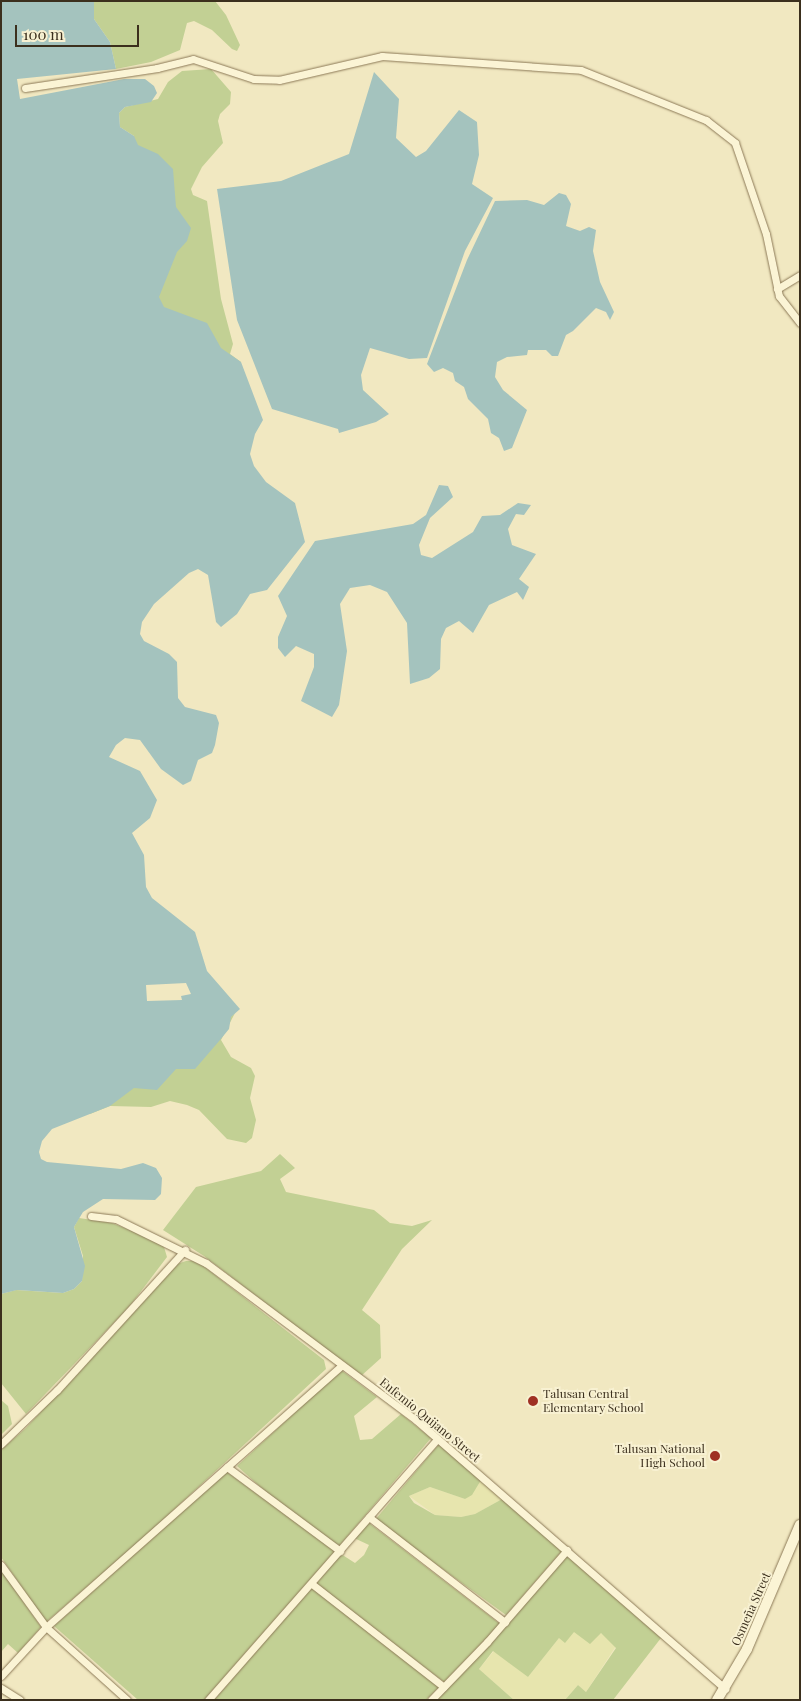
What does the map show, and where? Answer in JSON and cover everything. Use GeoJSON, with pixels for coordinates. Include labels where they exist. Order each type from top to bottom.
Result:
{"type":"FeatureCollection","features":[{"type":"Feature","properties":{"kind":"main road","name":"Osmeña Street"},"geometry":{"type":"LineString","coordinates":[[717,1700],[725,1689],[751,1640],[800,1525]]}},
{"type":"Feature","properties":{"kind":"street"},"geometry":{"type":"LineString","coordinates":[[25,88],[158,68],[192,59],[254,79],[280,80],[382,56],[581,70],[706,120],[735,143],[766,234],[777,289],[800,323]]}},
{"type":"Feature","properties":{"kind":"street"},"geometry":{"type":"LineString","coordinates":[[777,289],[800,275]]}},
{"type":"Feature","properties":{"kind":"street","name":"Eufemio Quijano Street"},"geometry":{"type":"LineString","coordinates":[[91,1216],[116,1219],[184,1250],[341,1366],[437,1439],[725,1689]]}},
{"type":"Feature","properties":{"kind":"street"},"geometry":{"type":"LineString","coordinates":[[1,1444],[56,1390],[184,1250]]}},
{"type":"Feature","properties":{"kind":"street"},"geometry":{"type":"LineString","coordinates":[[1,1676],[46,1627],[341,1366]]}},
{"type":"Feature","properties":{"kind":"street"},"geometry":{"type":"LineString","coordinates":[[208,1700],[312,1584],[437,1439]]}},
{"type":"Feature","properties":{"kind":"street"},"geometry":{"type":"LineString","coordinates":[[227,1467],[340,1551]]}},
{"type":"Feature","properties":{"kind":"street"},"geometry":{"type":"LineString","coordinates":[[369,1517],[505,1622]]}},
{"type":"Feature","properties":{"kind":"street"},"geometry":{"type":"LineString","coordinates":[[431,1700],[505,1622],[567,1550]]}},
{"type":"Feature","properties":{"kind":"street"},"geometry":{"type":"LineString","coordinates":[[1,1565],[46,1627],[127,1700]]}},
{"type":"Feature","properties":{"kind":"street"},"geometry":{"type":"LineString","coordinates":[[312,1584],[444,1688]]}},
{"type":"Feature","properties":{"kind":"street"},"geometry":{"type":"LineString","coordinates":[[1,1688],[20,1700]]}},
{"type":"Feature","properties":{"kind":"shaded area"},"geometry":{"type":"Polygon","coordinates":[[[481,1480],[504,1498],[475,1514],[461,1517],[435,1515],[409,1496],[430,1487],[465,1499],[481,1480]]]}},
{"type":"Feature","properties":{"kind":"shaded area"},"geometry":{"type":"Polygon","coordinates":[[[574,1631],[601,1633],[616,1646],[586,1692],[578,1685],[565,1700],[514,1700],[479,1669],[494,1651],[528,1677],[559,1638],[574,1631]]]}},
{"type":"Feature","properties":{"kind":"green space"},"geometry":{"type":"Polygon","coordinates":[[[94,1],[215,1],[226,15],[240,45],[237,51],[232,49],[212,30],[194,21],[187,23],[180,50],[151,62],[116,69],[110,42],[94,19],[94,1]]]}},
{"type":"Feature","properties":{"kind":"green space"},"geometry":{"type":"Polygon","coordinates":[[[211,69],[231,92],[230,104],[220,114],[218,121],[223,143],[202,167],[191,189],[193,195],[207,201],[221,299],[233,344],[230,354],[241,362],[113,363],[134,136],[120,127],[119,113],[125,107],[158,99],[168,82],[182,71],[211,69]]]}},
{"type":"Feature","properties":{"kind":"green space"},"geometry":{"type":"Polygon","coordinates":[[[235,1013],[221,1040],[231,1057],[251,1068],[255,1076],[250,1098],[256,1120],[252,1138],[246,1143],[227,1139],[199,1110],[187,1105],[170,1101],[151,1107],[110,1106],[90,1114],[72,1100],[154,1083],[235,1013]]]}},
{"type":"Feature","properties":{"kind":"green space"},"geometry":{"type":"Polygon","coordinates":[[[280,1154],[295,1168],[280,1179],[286,1192],[374,1210],[390,1223],[412,1226],[432,1220],[402,1249],[362,1310],[380,1325],[381,1358],[361,1376],[204,1256],[163,1230],[196,1187],[261,1171],[280,1154]]]}},
{"type":"Feature","properties":{"kind":"green space"},"geometry":{"type":"Polygon","coordinates":[[[79,1218],[112,1223],[152,1239],[164,1247],[167,1257],[129,1307],[26,1414],[1,1383],[1,1294],[16,1290],[63,1293],[74,1289],[82,1281],[83,1256],[74,1227],[79,1218]]]}},
{"type":"Feature","properties":{"kind":"green space"},"geometry":{"type":"Polygon","coordinates":[[[186,1261],[197,1261],[324,1360],[326,1369],[141,1540],[46,1622],[1,1557],[1,1450],[26,1428],[177,1264],[186,1261]]]}},
{"type":"Feature","properties":{"kind":"green space"},"geometry":{"type":"Polygon","coordinates":[[[341,1370],[377,1397],[354,1416],[360,1440],[372,1439],[401,1414],[431,1438],[340,1545],[334,1544],[275,1500],[237,1466],[341,1370]]]}},
{"type":"Feature","properties":{"kind":"green space"},"geometry":{"type":"Polygon","coordinates":[[[1,1400],[8,1406],[12,1424],[1,1435],[1,1400]]]}},
{"type":"Feature","properties":{"kind":"green space"},"geometry":{"type":"Polygon","coordinates":[[[439,1444],[481,1480],[472,1495],[465,1499],[430,1487],[409,1496],[414,1503],[435,1515],[461,1517],[475,1514],[504,1498],[562,1551],[506,1615],[375,1520],[439,1444]]]}},
{"type":"Feature","properties":{"kind":"green space"},"geometry":{"type":"Polygon","coordinates":[[[227,1472],[335,1551],[204,1700],[138,1700],[54,1626],[227,1472]]]}},
{"type":"Feature","properties":{"kind":"green space"},"geometry":{"type":"Polygon","coordinates":[[[369,1523],[500,1624],[444,1682],[316,1584],[341,1554],[355,1563],[364,1555],[369,1545],[354,1538],[369,1523]]]}},
{"type":"Feature","properties":{"kind":"green space"},"geometry":{"type":"Polygon","coordinates":[[[567,1556],[661,1638],[613,1700],[565,1700],[578,1685],[586,1692],[616,1648],[601,1633],[590,1644],[574,1632],[565,1643],[559,1638],[528,1677],[493,1651],[479,1669],[514,1700],[437,1700],[567,1556]]]}},
{"type":"Feature","properties":{"kind":"green space"},"geometry":{"type":"Polygon","coordinates":[[[1,1570],[41,1627],[18,1653],[8,1644],[1,1652],[1,1570]]]}},
{"type":"Feature","properties":{"kind":"green space"},"geometry":{"type":"Polygon","coordinates":[[[312,1587],[439,1687],[426,1700],[214,1700],[312,1587]]]}},
{"type":"Feature","properties":{"kind":"water"},"geometry":{"type":"Polygon","coordinates":[[[1,1],[94,1],[94,19],[110,42],[116,69],[17,79],[20,99],[124,79],[145,79],[154,86],[157,93],[151,102],[125,107],[119,113],[120,127],[134,136],[138,145],[158,154],[173,169],[176,207],[191,228],[187,241],[177,252],[159,297],[164,307],[207,323],[221,348],[241,362],[263,420],[255,434],[250,454],[254,466],[266,482],[295,503],[305,542],[267,590],[250,594],[237,614],[221,627],[216,622],[208,575],[198,569],[189,573],[154,604],[142,622],[140,634],[144,641],[169,654],[177,662],[178,698],[185,707],[216,715],[219,723],[215,745],[212,753],[198,760],[191,781],[183,785],[161,769],[140,740],[125,738],[116,745],[109,757],[140,771],[157,800],[150,818],[132,833],[144,855],[146,887],[152,898],[195,932],[207,971],[240,1009],[231,1017],[229,1029],[195,1069],[176,1069],[157,1090],[134,1088],[110,1106],[52,1129],[42,1141],[39,1152],[41,1159],[47,1162],[121,1169],[143,1163],[156,1168],[162,1178],[161,1194],[155,1200],[103,1199],[83,1212],[74,1227],[85,1266],[82,1281],[74,1289],[63,1293],[17,1290],[1,1294],[1,1]]]}},
{"type":"Feature","properties":{"kind":"water"},"geometry":{"type":"Polygon","coordinates":[[[374,72],[399,99],[396,138],[416,157],[426,151],[459,110],[477,122],[479,155],[472,184],[493,198],[465,251],[427,358],[409,359],[370,348],[361,375],[363,390],[389,414],[376,422],[339,433],[338,429],[272,409],[237,320],[217,189],[281,181],[349,154],[374,72]]]}},
{"type":"Feature","properties":{"kind":"water"},"geometry":{"type":"Polygon","coordinates":[[[559,193],[566,195],[571,204],[566,226],[580,231],[589,227],[596,230],[593,251],[600,282],[614,312],[610,320],[606,312],[596,308],[573,331],[566,335],[558,356],[552,356],[546,350],[528,350],[527,355],[507,357],[497,362],[495,377],[503,390],[527,410],[512,448],[504,451],[499,438],[491,433],[488,419],[468,399],[464,387],[455,381],[453,373],[443,368],[434,372],[427,364],[467,260],[495,201],[527,200],[544,205],[559,193]]]}},
{"type":"Feature","properties":{"kind":"water"},"geometry":{"type":"Polygon","coordinates":[[[439,485],[448,486],[453,497],[430,518],[419,545],[421,555],[432,558],[473,532],[482,516],[500,515],[518,503],[531,505],[524,515],[516,514],[508,529],[512,545],[536,554],[519,579],[529,587],[523,600],[517,592],[489,605],[473,633],[459,621],[446,628],[441,639],[440,669],[429,678],[410,684],[407,623],[387,592],[370,585],[350,588],[340,604],[347,651],[339,705],[332,717],[301,701],[314,667],[314,654],[296,646],[285,657],[278,648],[278,637],[287,616],[278,596],[315,541],[413,524],[426,515],[439,485]]]}},
{"type":"Feature","properties":{"kind":"pier"},"geometry":{"type":"Polygon","coordinates":[[[186,983],[191,994],[181,996],[182,1000],[147,1001],[146,985],[186,983]]]}},
{"type":"Feature","properties":{"kind":"place","name":"Talusan Central Elementary School"},"geometry":{"type":"Point","coordinates":[533,1401]}},
{"type":"Feature","properties":{"kind":"place","name":"Talusan National High School"},"geometry":{"type":"Point","coordinates":[715,1456]}}]}
